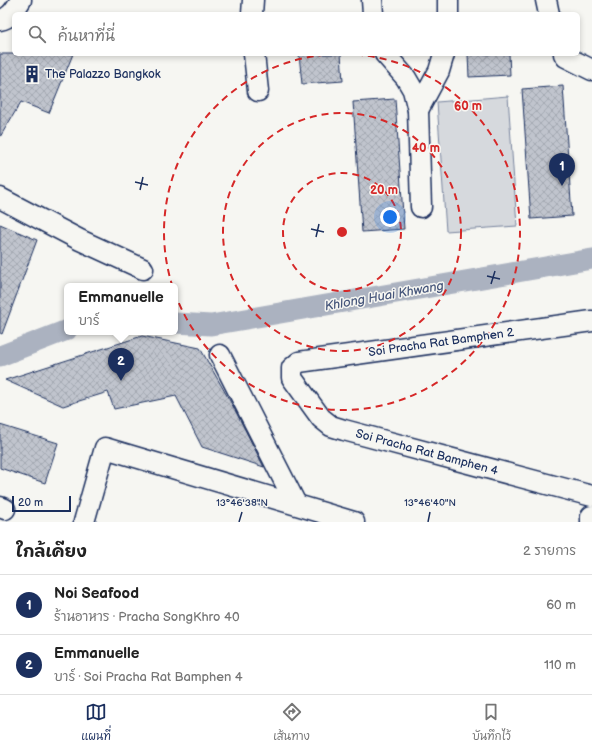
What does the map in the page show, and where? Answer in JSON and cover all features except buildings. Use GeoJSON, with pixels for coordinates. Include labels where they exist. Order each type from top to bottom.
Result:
{"type":"FeatureCollection","features":[{"type":"Feature","properties":{"kind":"main road"},"geometry":{"type":"LineString","coordinates":[[592,517],[592,522]]}},
{"type":"Feature","properties":{"kind":"street"},"geometry":{"type":"LineString","coordinates":[[12,12],[21,0]]}},
{"type":"Feature","properties":{"kind":"street"},"geometry":{"type":"LineString","coordinates":[[252,12],[253,0]]}},
{"type":"Feature","properties":{"kind":"street"},"geometry":{"type":"LineString","coordinates":[[372,0],[373,12]]}},
{"type":"Feature","properties":{"kind":"street"},"geometry":{"type":"LineString","coordinates":[[448,0],[448,12]]}},
{"type":"Feature","properties":{"kind":"street"},"geometry":{"type":"LineString","coordinates":[[546,0],[549,12]]}},
{"type":"Feature","properties":{"kind":"street"},"geometry":{"type":"LineString","coordinates":[[0,20],[7,18],[12,13]]}},
{"type":"Feature","properties":{"kind":"street"},"geometry":{"type":"LineString","coordinates":[[254,56],[258,90]]}},
{"type":"Feature","properties":{"kind":"street"},"geometry":{"type":"LineString","coordinates":[[387,56],[406,78],[413,90],[418,110],[421,207]]}},
{"type":"Feature","properties":{"kind":"street"},"geometry":{"type":"LineString","coordinates":[[418,110],[439,70],[443,56]]}},
{"type":"Feature","properties":{"kind":"street"},"geometry":{"type":"LineString","coordinates":[[565,56],[592,70]]}},
{"type":"Feature","properties":{"kind":"street"},"geometry":{"type":"LineString","coordinates":[[0,198],[80,240],[143,269]]}},
{"type":"Feature","properties":{"kind":"street","name":"Soi Pracha Rat Bamphen 2"},"geometry":{"type":"LineString","coordinates":[[292,368],[299,362],[592,320]]}},
{"type":"Feature","properties":{"kind":"street"},"geometry":{"type":"LineString","coordinates":[[220,355],[300,511]]}},
{"type":"Feature","properties":{"kind":"street","name":"Soi Pracha Rat Bamphen 4"},"geometry":{"type":"LineString","coordinates":[[292,368],[292,378],[321,418],[331,426],[592,496]]}},
{"type":"Feature","properties":{"kind":"street"},"geometry":{"type":"LineString","coordinates":[[84,522],[105,448],[300,511],[354,522]]}},
{"type":"Feature","properties":{"kind":"shaded area"},"geometry":{"type":"Polygon","coordinates":[[[508,96],[517,226],[446,231],[437,102],[508,96]]]}},
{"type":"Feature","properties":{"kind":"waterway","name":"Khlong Huai Khwang"},"geometry":{"type":"LineString","coordinates":[[178,323],[211,325],[592,259]]}},
{"type":"Feature","properties":{"kind":"waterway","name":"Khlong Huai Khwang"},"geometry":{"type":"LineString","coordinates":[[0,356],[64,331]]}},
{"type":"Feature","properties":{"kind":"place","name":"The Palazzo Bangkok"},"geometry":{"type":"Point","coordinates":[32,74]}},
{"type":"Feature","properties":{"kind":"place","name":"Noi Seafood"},"geometry":{"type":"Point","coordinates":[562,186]}},
{"type":"Feature","properties":{"kind":"place","name":"Emmanuelle"},"geometry":{"type":"Point","coordinates":[121,381]}}]}
